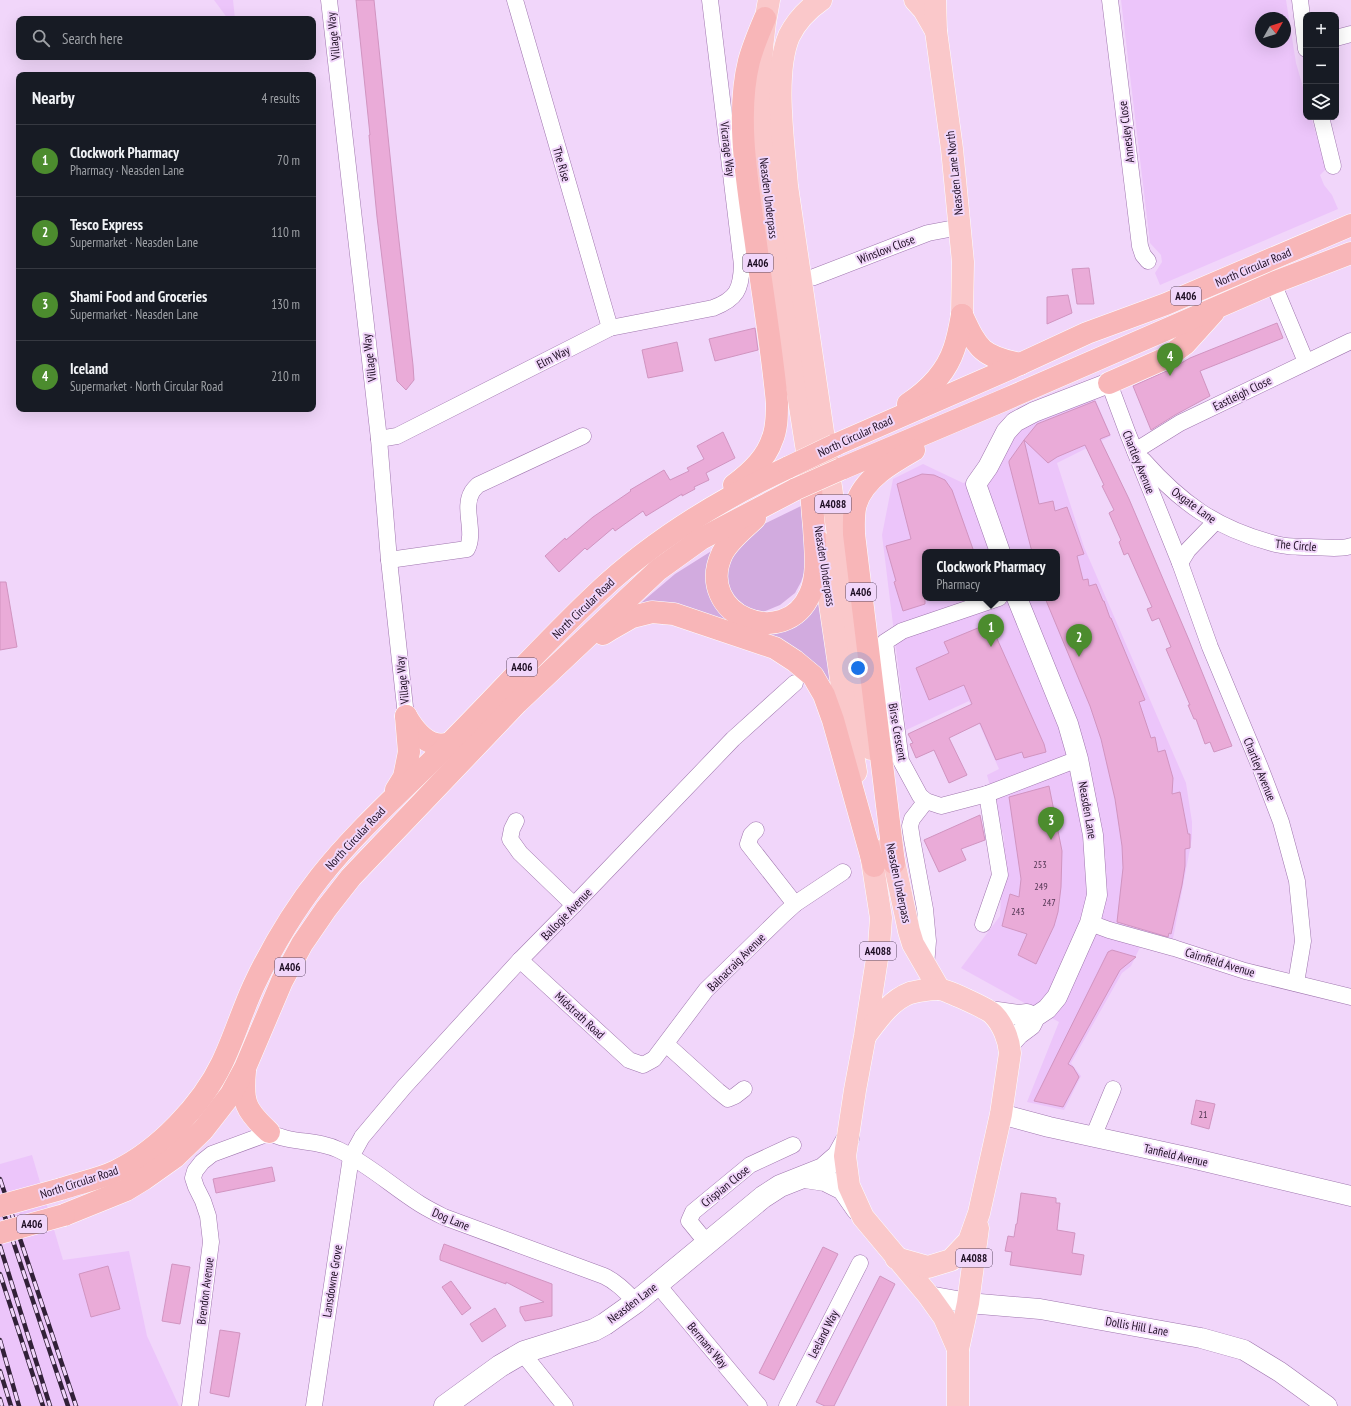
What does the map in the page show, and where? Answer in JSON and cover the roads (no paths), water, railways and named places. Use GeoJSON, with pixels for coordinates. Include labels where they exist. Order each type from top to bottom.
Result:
{"type":"FeatureCollection","features":[{"type":"Feature","properties":{"kind":"highway","name":"A406"},"geometry":{"type":"LineString","coordinates":[[664,538],[744,478],[753,469],[763,458],[772,441],[776,424],[778,403],[750,203],[745,158],[743,117],[745,85],[749,61],[767,9]]}},
{"type":"Feature","properties":{"kind":"highway","name":"North Circular Road"},"geometry":{"type":"LineString","coordinates":[[0,1206],[115,1172],[140,1156],[165,1137],[182,1121],[210,1084],[222,1064],[254,986],[269,955],[287,925],[320,877],[338,855],[388,803],[449,744],[517,672],[597,592],[664,538],[723,500],[757,482],[800,468],[835,445],[861,433],[1020,364],[1087,333],[1166,304],[1351,225]]}},
{"type":"Feature","properties":{"kind":"highway","name":"North Circular Road"},"geometry":{"type":"LineString","coordinates":[[0,1233],[64,1215],[126,1190],[175,1157],[203,1130],[231,1094],[245,1068],[282,981],[302,944],[326,909],[351,877],[517,703],[658,570],[701,539],[788,493],[1274,283],[1351,253]]}},
{"type":"Feature","properties":{"kind":"highway"},"geometry":{"type":"LineString","coordinates":[[1109,383],[1166,358],[1185,344],[1216,309]]}},
{"type":"Feature","properties":{"kind":"highway"},"geometry":{"type":"LineString","coordinates":[[962,315],[976,344],[990,356],[1020,364]]}},
{"type":"Feature","properties":{"kind":"highway"},"geometry":{"type":"LineString","coordinates":[[861,433],[913,400],[937,381],[948,365],[955,348],[962,315]]}},
{"type":"Feature","properties":{"kind":"highway","name":"A406"},"geometry":{"type":"LineString","coordinates":[[884,865],[854,534],[856,503],[862,492],[882,470],[936,436],[1004,400]]}},
{"type":"Feature","properties":{"kind":"highway","name":"A406"},"geometry":{"type":"LineString","coordinates":[[788,493],[754,519],[732,540],[723,553],[718,565],[717,579],[720,592],[726,604],[743,618],[755,622],[768,623],[782,620],[793,614],[803,605],[810,593],[814,580],[816,560],[800,468]]}},
{"type":"Feature","properties":{"kind":"highway","name":"A406"},"geometry":{"type":"LineString","coordinates":[[517,703],[611,629],[632,617],[652,612],[674,614],[775,648],[795,661],[813,676],[824,695],[884,865]]}},
{"type":"Feature","properties":{"kind":"highway"},"geometry":{"type":"LineString","coordinates":[[406,716],[413,729],[424,738],[436,744],[449,744]]}},
{"type":"Feature","properties":{"kind":"highway"},"geometry":{"type":"LineString","coordinates":[[388,803],[404,777],[409,752],[406,716]]}},
{"type":"Feature","properties":{"kind":"highway"},"geometry":{"type":"LineString","coordinates":[[245,1068],[243,1085],[245,1103],[268,1132]]}},
{"type":"Feature","properties":{"kind":"main road","name":"Neasden Underpass"},"geometry":{"type":"LineString","coordinates":[[821,0],[808,10],[799,20],[784,51],[782,103],[787,186],[862,699],[875,774],[884,865],[881,918],[866,1036]]}},
{"type":"Feature","properties":{"kind":"main road","name":"Neasden Lane North"},"geometry":{"type":"LineString","coordinates":[[915,0],[924,10],[936,31]]}},
{"type":"Feature","properties":{"kind":"main road","name":"Neasden Lane North"},"geometry":{"type":"LineString","coordinates":[[936,0],[936,31],[952,150],[963,262],[962,315]]}},
{"type":"Feature","properties":{"kind":"main road","name":"Neasden Underpass"},"geometry":{"type":"LineString","coordinates":[[767,9],[760,76],[762,130],[765,168],[800,468],[829,591],[856,777],[884,865],[913,944],[939,989]]}},
{"type":"Feature","properties":{"kind":"main road","name":"A4088"},"geometry":{"type":"LineString","coordinates":[[939,989],[911,993],[898,999],[882,1014],[866,1036],[855,1090],[845,1156],[849,1186],[863,1217],[929,1296],[944,1317],[958,1350]]}},
{"type":"Feature","properties":{"kind":"main road"},"geometry":{"type":"LineString","coordinates":[[939,989],[990,1010]]}},
{"type":"Feature","properties":{"kind":"main road","name":"A4088"},"geometry":{"type":"LineString","coordinates":[[958,1406],[958,1350],[968,1303],[980,1213],[1000,1114],[1010,1053],[1009,1045],[1000,1024],[990,1010]]}},
{"type":"Feature","properties":{"kind":"main road","name":"Neasden Lane"},"geometry":{"type":"LineString","coordinates":[[445,1406],[500,1366],[524,1352],[594,1330],[605,1324],[636,1302],[762,1197],[780,1186],[823,1169],[838,1156],[848,1138]]}},
{"type":"Feature","properties":{"kind":"main road","name":"Neasden Lane"},"geometry":{"type":"LineString","coordinates":[[805,1177],[825,1180],[843,1189],[863,1217]]}},
{"type":"Feature","properties":{"kind":"main road","name":"A4088"},"geometry":{"type":"LineString","coordinates":[[896,1258],[928,1267],[951,1260],[969,1241],[980,1213]]}},
{"type":"Feature","properties":{"kind":"street","name":"Village Way"},"geometry":{"type":"LineString","coordinates":[[329,0],[379,439],[389,560],[406,716]]}},
{"type":"Feature","properties":{"kind":"street","name":"The Rise"},"geometry":{"type":"LineString","coordinates":[[515,0],[610,328]]}},
{"type":"Feature","properties":{"kind":"street","name":"Vicarage Way"},"geometry":{"type":"LineString","coordinates":[[710,0],[742,265],[741,281],[734,296]]}},
{"type":"Feature","properties":{"kind":"street","name":"Annesley Close"},"geometry":{"type":"LineString","coordinates":[[1110,0],[1140,246],[1143,255],[1148,261]]}},
{"type":"Feature","properties":{"kind":"street"},"geometry":{"type":"LineString","coordinates":[[1300,0],[1303,23]]}},
{"type":"Feature","properties":{"kind":"street"},"geometry":{"type":"LineString","coordinates":[[1339,37],[1351,34]]}},
{"type":"Feature","properties":{"kind":"street"},"geometry":{"type":"LineString","coordinates":[[1323,120],[1333,166]]}},
{"type":"Feature","properties":{"kind":"street","name":"Winslow Close"},"geometry":{"type":"LineString","coordinates":[[814,277],[928,233],[960,227]]}},
{"type":"Feature","properties":{"kind":"street"},"geometry":{"type":"LineString","coordinates":[[1274,283],[1306,362]]}},
{"type":"Feature","properties":{"kind":"street","name":"Elm Way"},"geometry":{"type":"LineString","coordinates":[[379,439],[397,436],[610,328],[713,308],[726,303],[734,296]]}},
{"type":"Feature","properties":{"kind":"street","name":"Eastleigh Close"},"geometry":{"type":"LineString","coordinates":[[1135,451],[1180,423],[1351,341]]}},
{"type":"Feature","properties":{"kind":"street"},"geometry":{"type":"LineString","coordinates":[[999,549],[976,484],[988,467],[1006,432],[1015,422],[1034,412],[1109,383]]}},
{"type":"Feature","properties":{"kind":"street","name":"Chartley Avenue"},"geometry":{"type":"LineString","coordinates":[[1109,383],[1180,563],[1210,647],[1281,822],[1297,881],[1304,941],[1296,983]]}},
{"type":"Feature","properties":{"kind":"street"},"geometry":{"type":"LineString","coordinates":[[389,560],[467,549],[470,542],[469,506],[471,493],[478,485],[583,436]]}},
{"type":"Feature","properties":{"kind":"street","name":"Oxgate Lane"},"geometry":{"type":"LineString","coordinates":[[1135,451],[1162,481],[1191,506],[1215,522],[1242,533]]}},
{"type":"Feature","properties":{"kind":"street"},"geometry":{"type":"LineString","coordinates":[[1180,563],[1188,550],[1215,522]]}},
{"type":"Feature","properties":{"kind":"street","name":"The Circle"},"geometry":{"type":"LineString","coordinates":[[1242,533],[1273,544],[1338,548],[1351,546]]}},
{"type":"Feature","properties":{"kind":"street","name":"Birse Crescent"},"geometry":{"type":"LineString","coordinates":[[926,801],[920,796],[902,761],[885,642],[902,631],[990,601]]}},
{"type":"Feature","properties":{"kind":"street","name":"Neasden Lane"},"geometry":{"type":"LineString","coordinates":[[1009,1045],[1024,1030],[1032,1025],[1035,1016],[1047,1009],[1057,997],[1090,923],[1097,895],[1093,835],[1078,759],[1068,724],[1018,601]]}},
{"type":"Feature","properties":{"kind":"street","name":"Ballogie Avenue"},"geometry":{"type":"LineString","coordinates":[[351,1157],[362,1136],[520,960],[733,739],[795,684]]}},
{"type":"Feature","properties":{"kind":"street"},"geometry":{"type":"LineString","coordinates":[[926,966],[928,941],[925,909],[910,826],[912,819],[926,801],[941,806],[987,794],[1078,759]]}},
{"type":"Feature","properties":{"kind":"street"},"geometry":{"type":"LineString","coordinates":[[983,924],[1000,875],[987,794]]}},
{"type":"Feature","properties":{"kind":"street"},"geometry":{"type":"LineString","coordinates":[[516,821],[512,829],[510,839],[520,853],[574,905]]}},
{"type":"Feature","properties":{"kind":"street"},"geometry":{"type":"LineString","coordinates":[[756,830],[751,835],[748,844],[795,904]]}},
{"type":"Feature","properties":{"kind":"street","name":"Balnacraig Avenue"},"geometry":{"type":"LineString","coordinates":[[643,1065],[654,1059],[706,990],[783,915],[795,904],[843,872]]}},
{"type":"Feature","properties":{"kind":"street","name":"Cairnfield Avenue"},"geometry":{"type":"LineString","coordinates":[[1090,923],[1109,930],[1174,948],[1245,972],[1351,997]]}},
{"type":"Feature","properties":{"kind":"street","name":"Midstrath Road"},"geometry":{"type":"LineString","coordinates":[[520,960],[629,1060],[643,1065]]}},
{"type":"Feature","properties":{"kind":"street"},"geometry":{"type":"LineString","coordinates":[[990,1010],[1035,1016]]}},
{"type":"Feature","properties":{"kind":"street"},"geometry":{"type":"LineString","coordinates":[[666,1044],[728,1099],[744,1089]]}},
{"type":"Feature","properties":{"kind":"street"},"geometry":{"type":"LineString","coordinates":[[1093,1137],[1113,1089]]}},
{"type":"Feature","properties":{"kind":"street","name":"Tanfield Avenue"},"geometry":{"type":"LineString","coordinates":[[1000,1114],[1093,1137],[1191,1158],[1351,1196]]}},
{"type":"Feature","properties":{"kind":"street","name":"Dog Lane"},"geometry":{"type":"LineString","coordinates":[[268,1132],[281,1138],[338,1149],[421,1205],[444,1218],[604,1276],[613,1280],[623,1288],[636,1302]]}},
{"type":"Feature","properties":{"kind":"street","name":"Brendon Avenue"},"geometry":{"type":"LineString","coordinates":[[190,1406],[211,1242],[208,1216],[193,1178],[195,1171],[202,1162],[212,1154],[268,1132]]}},
{"type":"Feature","properties":{"kind":"street","name":"Crispian Close"},"geometry":{"type":"LineString","coordinates":[[707,1243],[689,1221],[693,1212],[750,1166],[793,1145]]}},
{"type":"Feature","properties":{"kind":"street","name":"Lansdowne Grove"},"geometry":{"type":"LineString","coordinates":[[314,1406],[351,1157]]}},
{"type":"Feature","properties":{"kind":"street","name":"Leeland Way"},"geometry":{"type":"LineString","coordinates":[[787,1406],[860,1263]]}},
{"type":"Feature","properties":{"kind":"street","name":"Bermans Way"},"geometry":{"type":"LineString","coordinates":[[658,1284],[759,1406]]}},
{"type":"Feature","properties":{"kind":"street","name":"Dollis Hill Lane"},"geometry":{"type":"LineString","coordinates":[[929,1296],[968,1303],[1040,1310],[1201,1338],[1244,1350],[1280,1372],[1327,1406]]}},
{"type":"Feature","properties":{"kind":"street"},"geometry":{"type":"LineString","coordinates":[[524,1352],[528,1360],[565,1406]]}},
{"type":"Feature","properties":{"kind":"railway"},"geometry":{"type":"LineString","coordinates":[[0,1179],[76,1406]]}},
{"type":"Feature","properties":{"kind":"railway"},"geometry":{"type":"LineString","coordinates":[[0,1202],[68,1406]]}},
{"type":"Feature","properties":{"kind":"railway"},"geometry":{"type":"LineString","coordinates":[[0,1246],[50,1406]]}},
{"type":"Feature","properties":{"kind":"railway"},"geometry":{"type":"LineString","coordinates":[[0,1274],[43,1406]]}},
{"type":"Feature","properties":{"kind":"railway"},"geometry":{"type":"LineString","coordinates":[[0,1340],[19,1406]]}},
{"type":"Feature","properties":{"kind":"railway"},"geometry":{"type":"LineString","coordinates":[[0,1371],[11,1406]]}},
{"type":"Feature","properties":{"kind":"railway"},"geometry":{"type":"LineString","coordinates":[[0,1399],[2,1406]]}},
{"type":"Feature","properties":{"kind":"place","name":"Iceland"},"geometry":{"type":"Point","coordinates":[1170,376]}},
{"type":"Feature","properties":{"kind":"place","name":"Clockwork Pharmacy"},"geometry":{"type":"Point","coordinates":[991,647]}},
{"type":"Feature","properties":{"kind":"place","name":"Tesco Express"},"geometry":{"type":"Point","coordinates":[1079,657]}},
{"type":"Feature","properties":{"kind":"place","name":"Shami Food and Groceries"},"geometry":{"type":"Point","coordinates":[1051,840]}}]}
